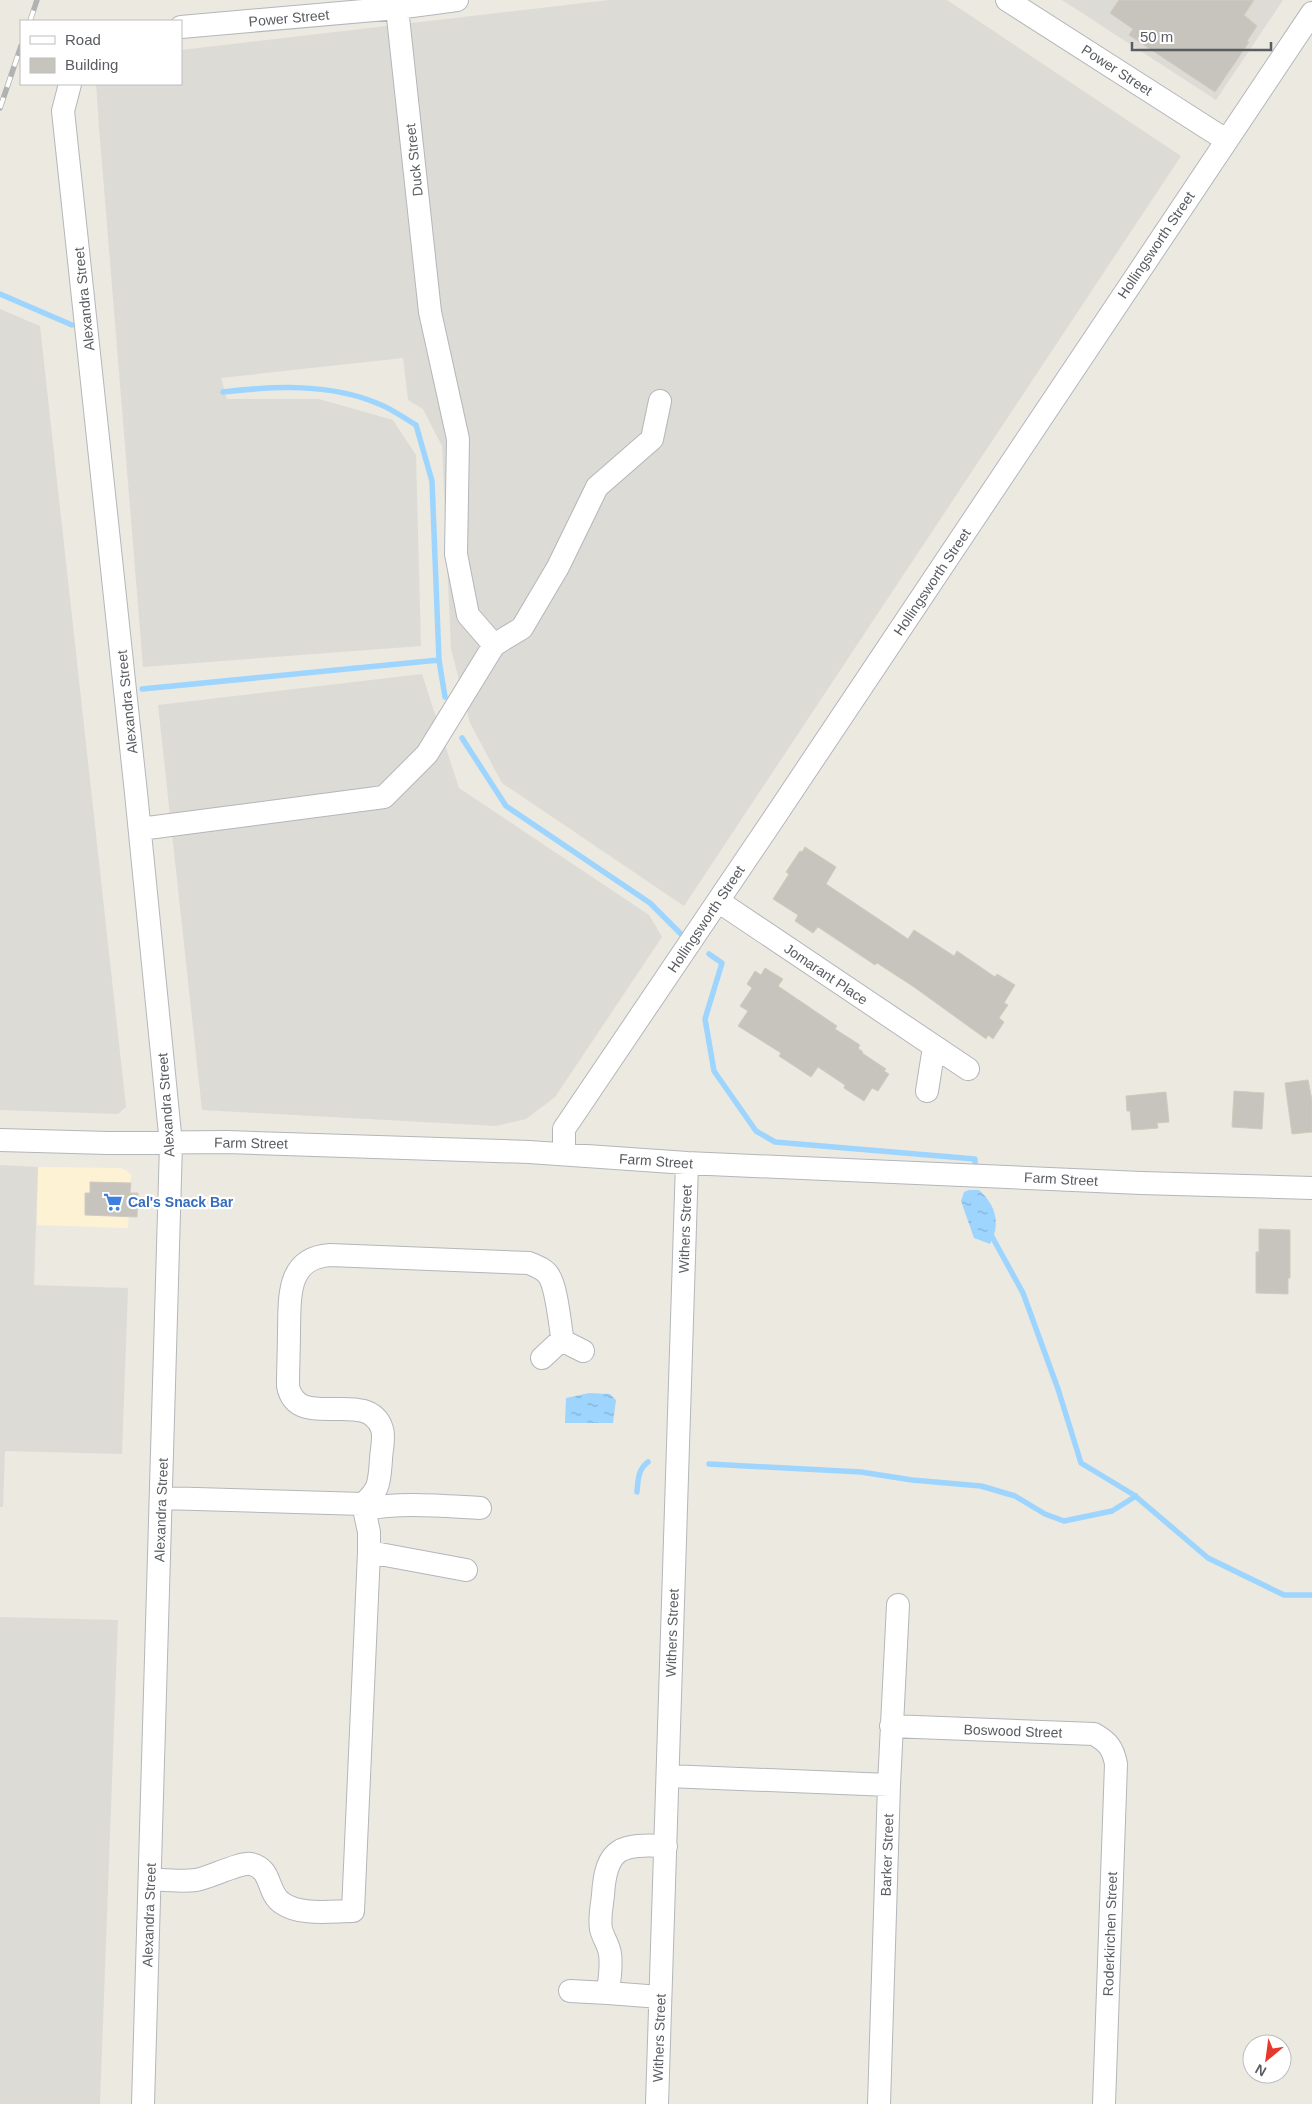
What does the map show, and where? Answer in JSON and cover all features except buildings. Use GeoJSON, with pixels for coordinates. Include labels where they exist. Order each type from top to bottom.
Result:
{"type":"FeatureCollection","features":[{"type":"Feature","properties":{"kind":"street","name":"Power Street"},"geometry":{"type":"LineString","coordinates":[[182,27],[397,8],[457,0]]}},
{"type":"Feature","properties":{"kind":"street","name":"Power Street"},"geometry":{"type":"LineString","coordinates":[[1007,0],[1226,140]]}},
{"type":"Feature","properties":{"kind":"street","name":"Duck Street"},"geometry":{"type":"LineString","coordinates":[[397,8],[430,312],[458,439],[456,554],[468,615],[494,646]]}},
{"type":"Feature","properties":{"kind":"street","name":"Hollingsworth Street"},"geometry":{"type":"LineString","coordinates":[[564,1154],[564,1129],[1312,13]]}},
{"type":"Feature","properties":{"kind":"street","name":"Alexandra Street"},"geometry":{"type":"LineString","coordinates":[[70,85],[63,111],[140,829],[171,1144],[162,1498],[142,2104]]}},
{"type":"Feature","properties":{"kind":"street"},"geometry":{"type":"LineString","coordinates":[[140,829],[384,797],[427,754],[494,646],[522,628],[558,567],[596,487],[652,438],[660,402]]}},
{"type":"Feature","properties":{"kind":"street","name":"Jomarant Place"},"geometry":{"type":"LineString","coordinates":[[718,901],[968,1069]]}},
{"type":"Feature","properties":{"kind":"street"},"geometry":{"type":"LineString","coordinates":[[927,1091],[934,1046]]}},
{"type":"Feature","properties":{"kind":"street","name":"Farm Street"},"geometry":{"type":"LineString","coordinates":[[0,1140],[171,1144],[226,1142],[564,1154],[687,1163],[1312,1188]]}},
{"type":"Feature","properties":{"kind":"street","name":"Withers Street"},"geometry":{"type":"LineString","coordinates":[[657,2104],[687,1163]]}},
{"type":"Feature","properties":{"kind":"street"},"geometry":{"type":"LineString","coordinates":[[363,1506],[375,1493],[380,1479],[383,1431],[377,1419],[363,1410],[310,1408],[294,1402],[290,1396],[288,1386],[290,1291],[296,1274],[307,1262],[317,1256],[330,1255],[529,1264],[540,1268],[549,1275],[573,1347],[557,1344],[542,1358]]}},
{"type":"Feature","properties":{"kind":"street"},"geometry":{"type":"LineString","coordinates":[[162,1498],[363,1506],[402,1505],[480,1508]]}},
{"type":"Feature","properties":{"kind":"street"},"geometry":{"type":"LineString","coordinates":[[150,1879],[197,1880],[248,1864],[260,1867],[266,1872],[274,1896],[282,1903],[293,1908],[318,1911],[353,1911],[369,1552],[369,1532],[363,1506]]}},
{"type":"Feature","properties":{"kind":"street"},"geometry":{"type":"LineString","coordinates":[[369,1552],[466,1570]]}},
{"type":"Feature","properties":{"kind":"street","name":"Barker Street"},"geometry":{"type":"LineString","coordinates":[[880,2104],[891,1726],[898,1605]]}},
{"type":"Feature","properties":{"kind":"street","name":"Boswood Street"},"geometry":{"type":"LineString","coordinates":[[891,1726],[1094,1734],[1106,1741],[1114,1752],[1116,1764]]}},
{"type":"Feature","properties":{"kind":"street","name":"Roderkirchen Street"},"geometry":{"type":"LineString","coordinates":[[1104,2104],[1116,1764]]}},
{"type":"Feature","properties":{"kind":"street"},"geometry":{"type":"LineString","coordinates":[[668,1776],[889,1785]]}},
{"type":"Feature","properties":{"kind":"street"},"geometry":{"type":"LineString","coordinates":[[608,1993],[610,1954],[601,1928],[606,1871],[612,1858],[618,1851],[629,1846],[666,1846]]}},
{"type":"Feature","properties":{"kind":"street"},"geometry":{"type":"LineString","coordinates":[[570,1991],[660,1997]]}},
{"type":"Feature","properties":{"kind":"shaded area"},"geometry":{"type":"Polygon","coordinates":[[[609,0],[947,0],[1181,156],[684,906],[502,783],[470,723],[451,649],[442,446],[423,409],[408,400],[403,358],[221,378],[227,399],[319,399],[393,420],[416,455],[421,646],[143,667],[96,85],[182,85],[182,50],[609,0]]]}},
{"type":"Feature","properties":{"kind":"shaded area"},"geometry":{"type":"Polygon","coordinates":[[[1062,0],[1283,0],[1216,100],[1062,0]]]}},
{"type":"Feature","properties":{"kind":"shaded area"},"geometry":{"type":"Polygon","coordinates":[[[0,309],[40,326],[126,1107],[118,1114],[0,1110],[0,309]]]}},
{"type":"Feature","properties":{"kind":"shaded area"},"geometry":{"type":"Polygon","coordinates":[[[422,674],[459,788],[649,915],[662,937],[555,1097],[526,1119],[496,1126],[202,1110],[158,705],[422,674]]]}},
{"type":"Feature","properties":{"kind":"shaded area"},"geometry":{"type":"Polygon","coordinates":[[[0,1165],[38,1167],[34,1285],[128,1288],[122,1454],[5,1451],[3,1507],[0,1507],[0,1165]]]}},
{"type":"Feature","properties":{"kind":"shaded area"},"geometry":{"type":"Polygon","coordinates":[[[38,1167],[119,1168],[126,1170],[131,1175],[128,1228],[37,1225],[38,1167]]]}},
{"type":"Feature","properties":{"kind":"shaded area"},"geometry":{"type":"Polygon","coordinates":[[[0,1617],[118,1620],[100,2104],[0,2104],[0,1617]]]}},
{"type":"Feature","properties":{"kind":"water"},"geometry":{"type":"Polygon","coordinates":[[[979,1190],[993,1208],[996,1222],[990,1244],[974,1238],[961,1201],[964,1192],[979,1190]]]}},
{"type":"Feature","properties":{"kind":"water"},"geometry":{"type":"Polygon","coordinates":[[[589,1393],[610,1394],[616,1400],[613,1423],[565,1423],[566,1398],[589,1393]]]}},
{"type":"Feature","properties":{"kind":"waterway"},"geometry":{"type":"LineString","coordinates":[[0,294],[72,325]]}},
{"type":"Feature","properties":{"kind":"waterway"},"geometry":{"type":"LineString","coordinates":[[223,392],[262,388],[322,389],[341,392],[384,406],[416,425],[432,481],[439,660],[445,697]]}},
{"type":"Feature","properties":{"kind":"waterway"},"geometry":{"type":"LineString","coordinates":[[142,689],[439,660]]}},
{"type":"Feature","properties":{"kind":"waterway"},"geometry":{"type":"LineString","coordinates":[[462,738],[506,806],[650,903],[682,935]]}},
{"type":"Feature","properties":{"kind":"waterway"},"geometry":{"type":"LineString","coordinates":[[709,954],[722,963],[705,1019],[714,1071],[756,1131],[775,1142],[975,1159],[975,1163]]}},
{"type":"Feature","properties":{"kind":"waterway"},"geometry":{"type":"LineString","coordinates":[[990,1233],[1023,1293],[1058,1389],[1081,1463],[1134,1495],[1208,1558],[1284,1595],[1312,1595]]}},
{"type":"Feature","properties":{"kind":"waterway"},"geometry":{"type":"LineString","coordinates":[[637,1492],[640,1471],[648,1462]]}},
{"type":"Feature","properties":{"kind":"waterway"},"geometry":{"type":"LineString","coordinates":[[709,1464],[861,1472],[912,1480],[981,1486],[1015,1496],[1045,1514],[1064,1521],[1112,1511],[1136,1496]]}},
{"type":"Feature","properties":{"kind":"railway"},"geometry":{"type":"LineString","coordinates":[[30,20],[37,0]]}},
{"type":"Feature","properties":{"kind":"railway"},"geometry":{"type":"LineString","coordinates":[[0,108],[20,49]]}},
{"type":"Feature","properties":{"kind":"place","name":"Cal's Snack Bar"},"geometry":{"type":"Point","coordinates":[113,1202]}}]}
